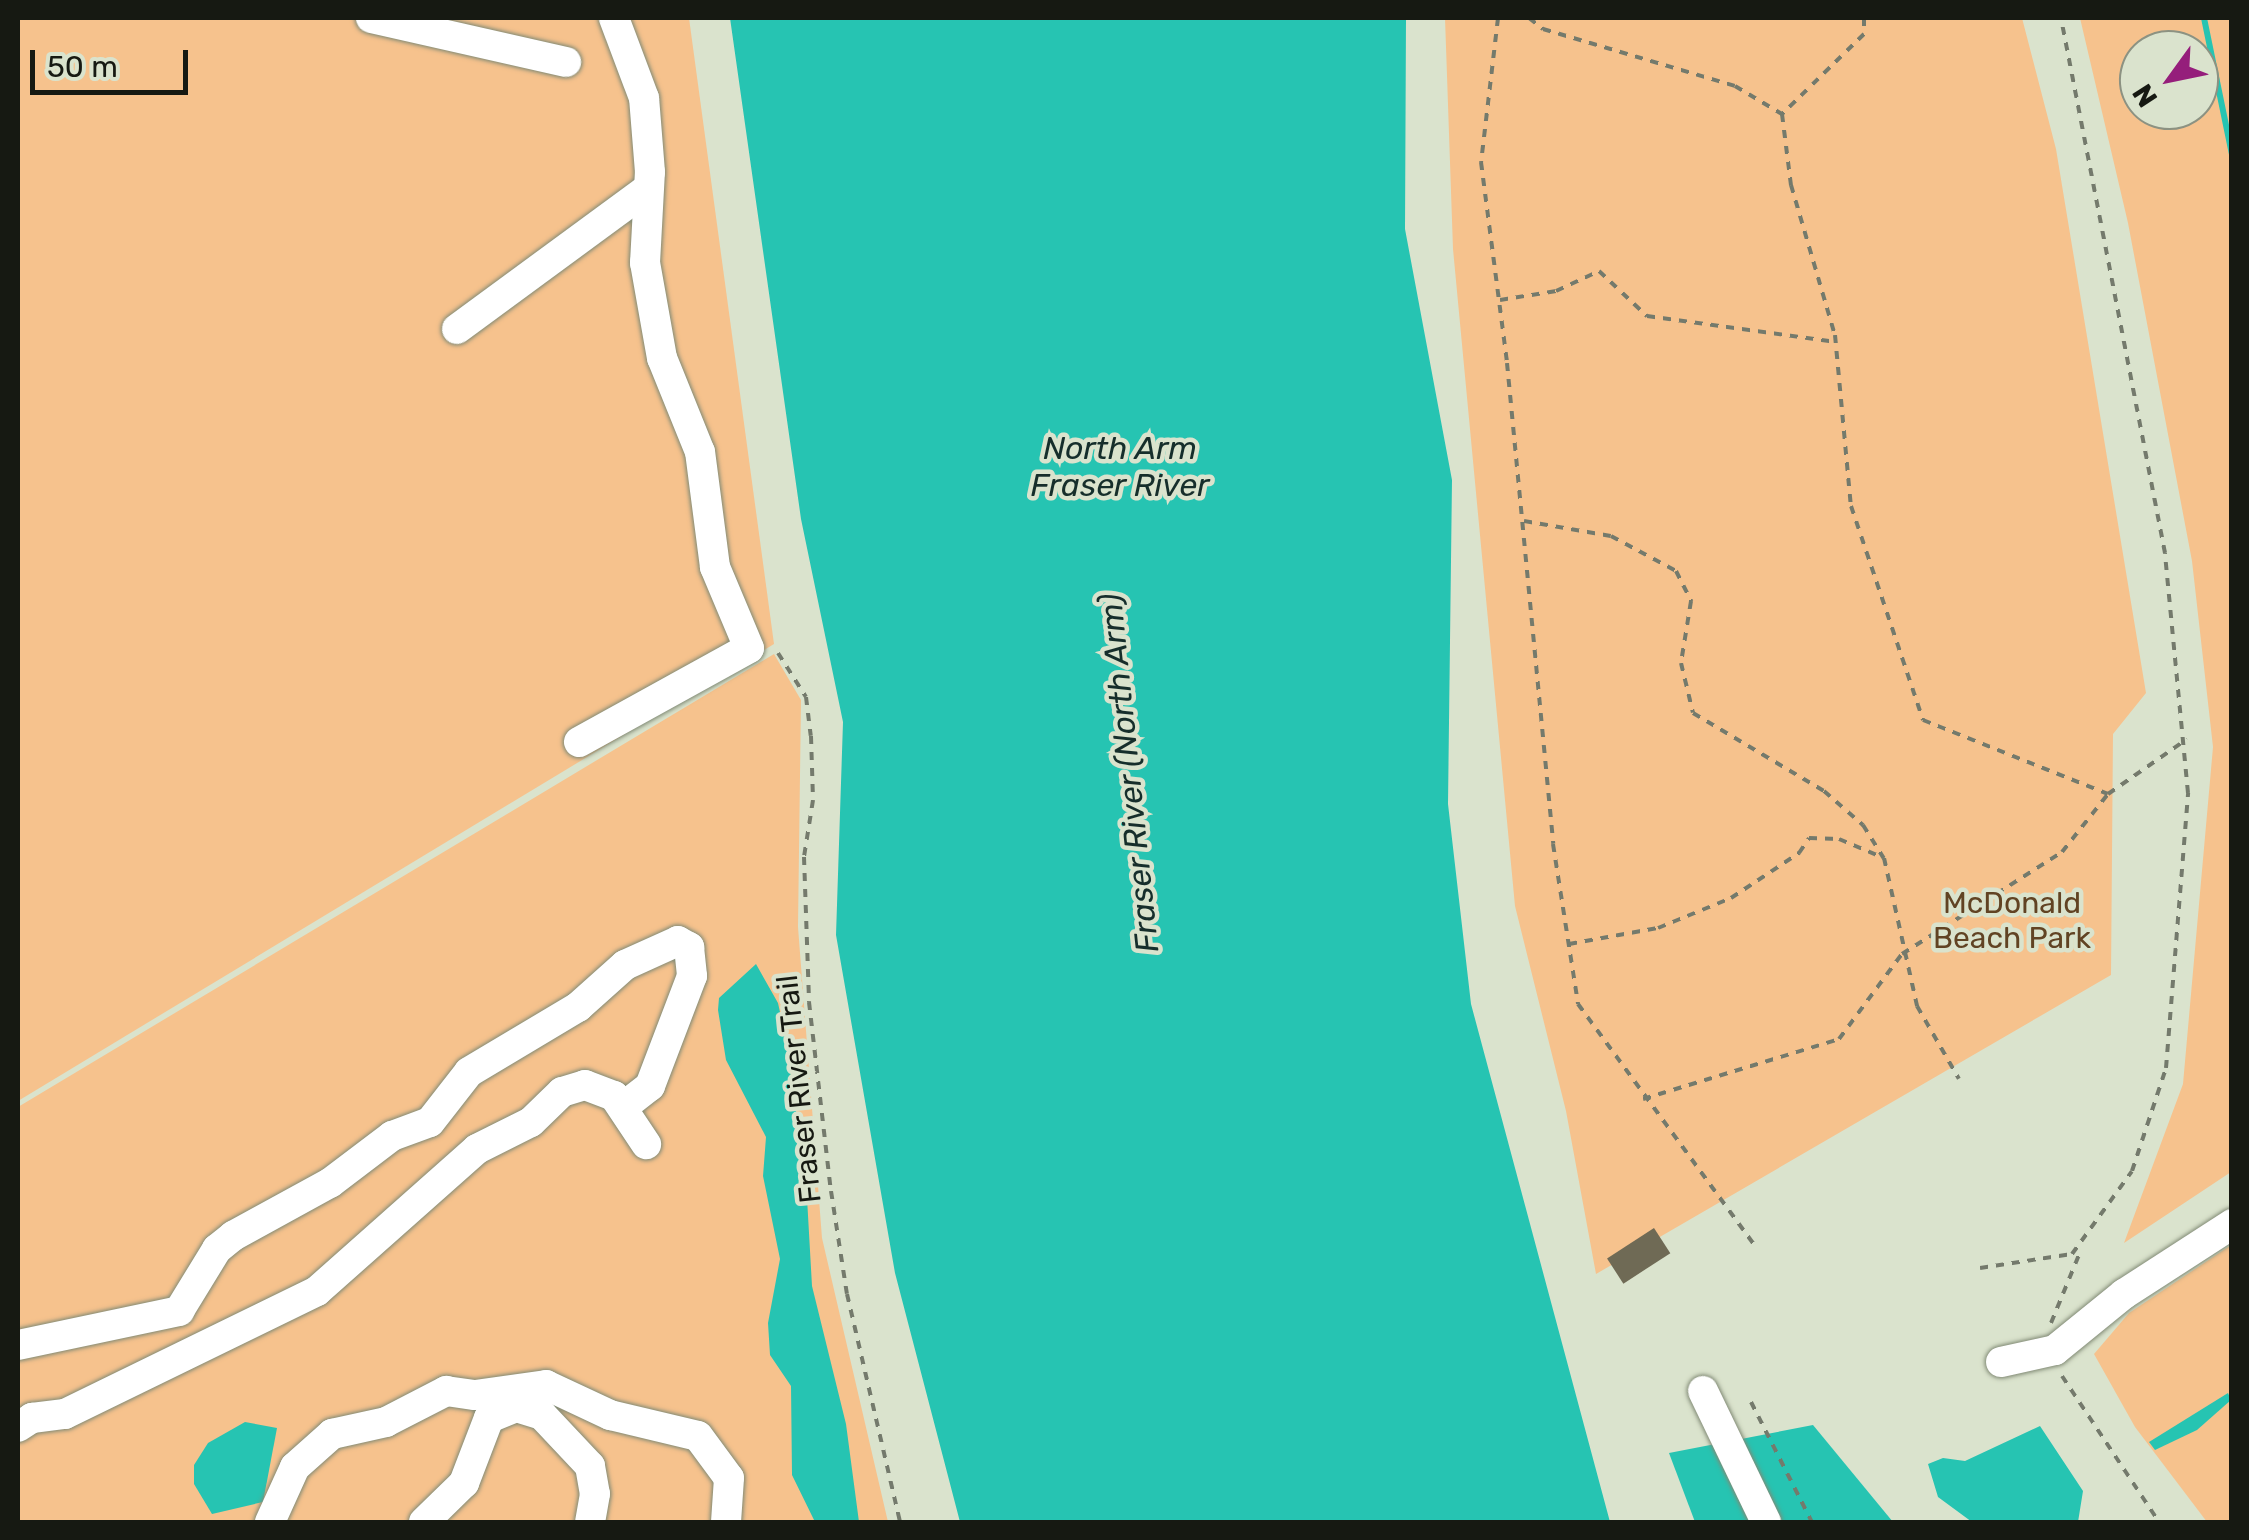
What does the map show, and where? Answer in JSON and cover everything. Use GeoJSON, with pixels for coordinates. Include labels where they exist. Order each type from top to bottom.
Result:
{"type":"FeatureCollection","features":[{"type":"Feature","properties":{"kind":"street"},"geometry":{"type":"LineString","coordinates":[[371,18],[566,62]]}},
{"type":"Feature","properties":{"kind":"street"},"geometry":{"type":"LineString","coordinates":[[578,742],[749,648],[715,567],[700,452],[662,358],[645,263],[644,98],[614,18]]}},
{"type":"Feature","properties":{"kind":"street"},"geometry":{"type":"LineString","coordinates":[[457,328],[645,191]]}},
{"type":"Feature","properties":{"kind":"street"},"geometry":{"type":"LineString","coordinates":[[18,1345],[178,1311],[196,1293],[217,1249],[233,1236],[330,1183],[392,1136],[430,1122],[469,1072],[578,1007],[625,965],[678,941],[688,947],[692,976],[650,1086],[623,1108]]}},
{"type":"Feature","properties":{"kind":"street"},"geometry":{"type":"LineString","coordinates":[[18,1427],[32,1418],[66,1414],[316,1291],[477,1150],[531,1122],[562,1092],[600,1088],[623,1108],[646,1144]]}},
{"type":"Feature","properties":{"kind":"street"},"geometry":{"type":"LineString","coordinates":[[2001,1362],[2055,1350],[2124,1294],[2232,1224]]}},
{"type":"Feature","properties":{"kind":"street"},"geometry":{"type":"LineString","coordinates":[[270,1522],[295,1466],[332,1434],[386,1422],[446,1392],[475,1395],[546,1385],[610,1415],[646,1419],[698,1436],[729,1478],[726,1522]]}},
{"type":"Feature","properties":{"kind":"street"},"geometry":{"type":"LineString","coordinates":[[1703,1391],[1766,1522]]}},
{"type":"Feature","properties":{"kind":"street"},"geometry":{"type":"LineString","coordinates":[[424,1522],[464,1483],[489,1418],[516,1407],[542,1415],[590,1466],[596,1494],[590,1522]]}},
{"type":"Feature","properties":{"kind":"path"},"geometry":{"type":"LineString","coordinates":[[1498,18],[1482,162],[1500,301],[1552,844],[1578,1004],[1643,1099],[1757,1249]]}},
{"type":"Feature","properties":{"kind":"path"},"geometry":{"type":"LineString","coordinates":[[1529,18],[1543,29],[1736,86],[1782,114]]}},
{"type":"Feature","properties":{"kind":"path"},"geometry":{"type":"LineString","coordinates":[[1782,114],[1864,34],[1864,18]]}},
{"type":"Feature","properties":{"kind":"path"},"geometry":{"type":"LineString","coordinates":[[2060,18],[2165,554],[2187,739],[2166,1068],[2132,1171],[2083,1247],[2050,1314],[2061,1375],[2158,1522]]}},
{"type":"Feature","properties":{"kind":"path"},"geometry":{"type":"LineString","coordinates":[[1782,114],[1791,185],[1836,342],[1852,506],[1924,720],[2108,794]]}},
{"type":"Feature","properties":{"kind":"path"},"geometry":{"type":"LineString","coordinates":[[1500,301],[1556,291],[1599,271],[1647,316],[1836,342]]}},
{"type":"Feature","properties":{"kind":"path"},"geometry":{"type":"LineString","coordinates":[[1522,520],[1611,536],[1676,570],[1690,601],[1681,663],[1693,714],[1824,791],[1863,825],[1884,858],[1902,954],[1918,1006],[1959,1079]]}},
{"type":"Feature","properties":{"kind":"path","name":"Fraser River Trail"},"geometry":{"type":"LineString","coordinates":[[778,653],[806,697],[810,736],[813,800],[804,857],[809,1002],[831,1191],[846,1294],[900,1522]]}},
{"type":"Feature","properties":{"kind":"path"},"geometry":{"type":"LineString","coordinates":[[1643,1099],[1838,1039],[1902,954],[2062,852],[2108,794],[2187,739]]}},
{"type":"Feature","properties":{"kind":"path"},"geometry":{"type":"LineString","coordinates":[[1569,944],[1658,928],[1731,898],[1800,853],[1809,838],[1839,839],[1884,858]]}},
{"type":"Feature","properties":{"kind":"path"},"geometry":{"type":"LineString","coordinates":[[1980,1268],[2058,1258],[2083,1247]]}},
{"type":"Feature","properties":{"kind":"path"},"geometry":{"type":"LineString","coordinates":[[1750,1402],[1812,1522]]}},
{"type":"Feature","properties":{"kind":"green space"},"geometry":{"type":"Polygon","coordinates":[[[18,18],[689,18],[774,644],[18,1101],[18,18]]]}},
{"type":"Feature","properties":{"kind":"green space","name":"McDonald Beach Park"},"geometry":{"type":"Polygon","coordinates":[[[1445,18],[2022,18],[2056,149],[2146,693],[2113,734],[2111,975],[1596,1274],[1566,1111],[1515,906],[1453,249],[1445,18]]]}},
{"type":"Feature","properties":{"kind":"green space"},"geometry":{"type":"Polygon","coordinates":[[[2080,18],[2232,18],[2231,1172],[2124,1243],[2183,1084],[2213,747],[2192,561],[2128,223],[2080,18]]]}},
{"type":"Feature","properties":{"kind":"green space"},"geometry":{"type":"Polygon","coordinates":[[[774,654],[801,700],[798,927],[822,1238],[888,1522],[18,1522],[18,1107],[774,654]]]}},
{"type":"Feature","properties":{"kind":"green space"},"geometry":{"type":"Polygon","coordinates":[[[2231,1245],[2231,1522],[2207,1522],[2135,1427],[2094,1354],[2129,1313],[2231,1245]]]}},
{"type":"Feature","properties":{"kind":"water","name":"North Arm Fraser River"},"geometry":{"type":"Polygon","coordinates":[[[730,18],[1406,18],[1405,229],[1452,480],[1448,804],[1471,1004],[1610,1522],[960,1522],[895,1273],[836,935],[843,722],[801,519],[730,18]]]}},
{"type":"Feature","properties":{"kind":"water"},"geometry":{"type":"Polygon","coordinates":[[[756,964],[778,1003],[785,1035],[806,1180],[812,1286],[846,1424],[859,1522],[815,1522],[792,1475],[791,1386],[770,1355],[768,1323],[780,1259],[763,1176],[766,1137],[726,1060],[718,1010],[719,998],[756,964]]]}},
{"type":"Feature","properties":{"kind":"water"},"geometry":{"type":"Polygon","coordinates":[[[2228,1393],[2231,1400],[2197,1430],[2155,1450],[2149,1442],[2228,1393]]]}},
{"type":"Feature","properties":{"kind":"water"},"geometry":{"type":"Polygon","coordinates":[[[245,1422],[277,1428],[263,1502],[212,1514],[194,1484],[194,1465],[208,1443],[245,1422]]]}},
{"type":"Feature","properties":{"kind":"water"},"geometry":{"type":"Polygon","coordinates":[[[1813,1425],[1893,1522],[1695,1522],[1669,1453],[1813,1425]]]}},
{"type":"Feature","properties":{"kind":"water"},"geometry":{"type":"Polygon","coordinates":[[[2040,1426],[2083,1491],[2078,1522],[1972,1522],[1938,1497],[1928,1464],[1943,1458],[1965,1461],[2040,1426]]]}},
{"type":"Feature","properties":{"kind":"building"},"geometry":{"type":"Polygon","coordinates":[[[1654,1228],[1670,1253],[1623,1284],[1607,1258],[1654,1228]]]}},
{"type":"Feature","properties":{"kind":"waterway"},"geometry":{"type":"LineString","coordinates":[[2204,18],[2232,155]]}},
{"type":"Feature","properties":{"kind":"water label","name":"Fraser River (North Arm)"},"geometry":{"type":"Point","coordinates":[1129,773]}}]}
